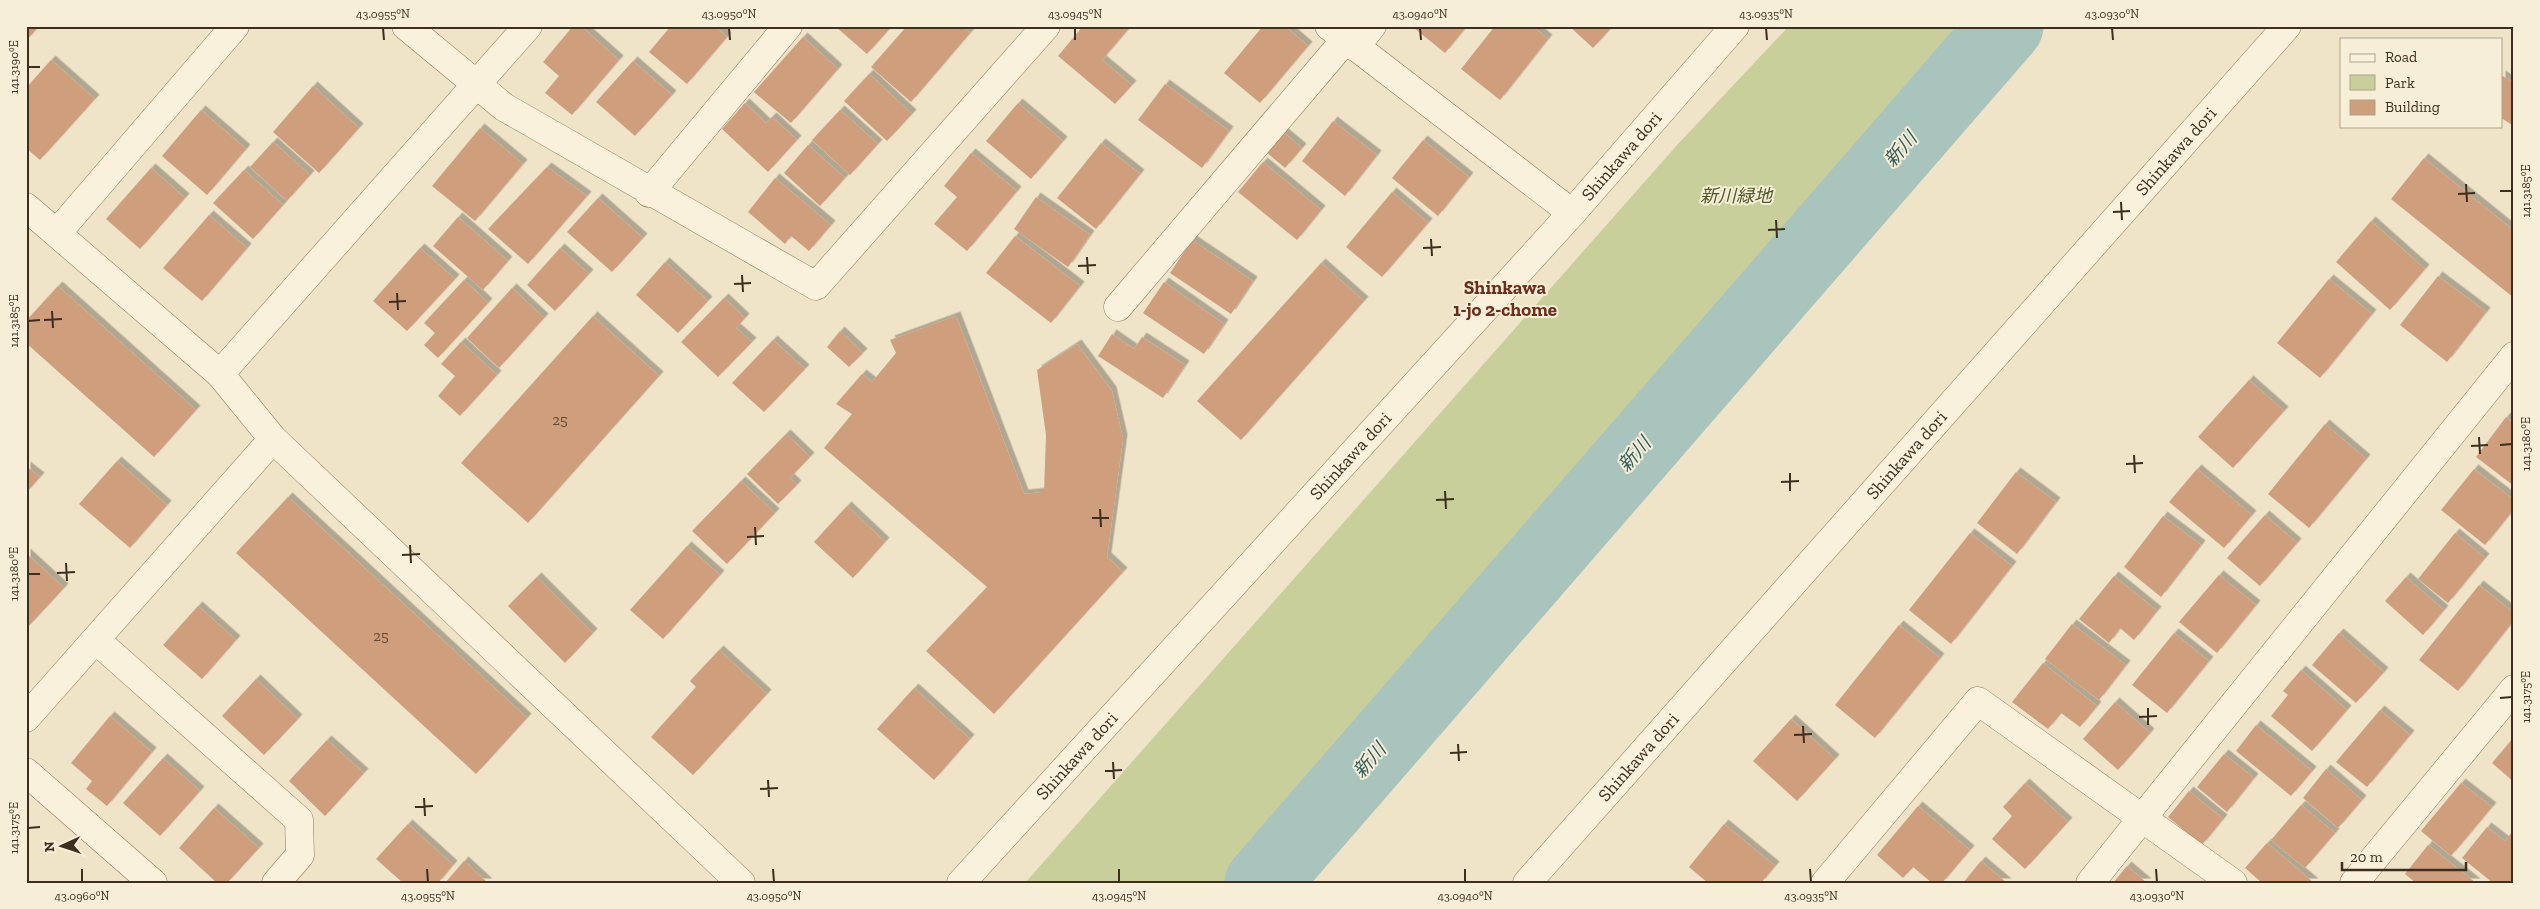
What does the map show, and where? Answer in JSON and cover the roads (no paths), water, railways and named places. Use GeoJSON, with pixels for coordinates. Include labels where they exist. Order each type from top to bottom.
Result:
{"type":"FeatureCollection","features":[{"type":"Feature","properties":{"kind":"street"},"geometry":{"type":"LineString","coordinates":[[57,233],[234,26]]}},
{"type":"Feature","properties":{"kind":"street"},"geometry":{"type":"LineString","coordinates":[[406,26],[476,86],[504,107],[649,192],[816,286],[1046,26]]}},
{"type":"Feature","properties":{"kind":"street"},"geometry":{"type":"LineString","coordinates":[[220,374],[528,26]]}},
{"type":"Feature","properties":{"kind":"street"},"geometry":{"type":"LineString","coordinates":[[649,192],[788,26]]}},
{"type":"Feature","properties":{"kind":"street"},"geometry":{"type":"LineString","coordinates":[[1118,307],[1343,37],[1372,26]]}},
{"type":"Feature","properties":{"kind":"street","name":"Shinkawa dori"},"geometry":{"type":"LineString","coordinates":[[961,883],[1572,212],[1735,26]]}},
{"type":"Feature","properties":{"kind":"street","name":"Shinkawa dori"},"geometry":{"type":"LineString","coordinates":[[1527,883],[2287,26]]}},
{"type":"Feature","properties":{"kind":"street"},"geometry":{"type":"LineString","coordinates":[[1343,37],[1572,212]]}},
{"type":"Feature","properties":{"kind":"street"},"geometry":{"type":"LineString","coordinates":[[26,207],[220,374],[273,439],[741,883]]}},
{"type":"Feature","properties":{"kind":"street"},"geometry":{"type":"LineString","coordinates":[[2090,883],[2513,358]]}},
{"type":"Feature","properties":{"kind":"street"},"geometry":{"type":"LineString","coordinates":[[26,718],[273,439]]}},
{"type":"Feature","properties":{"kind":"street"},"geometry":{"type":"LineString","coordinates":[[96,640],[299,820],[300,855],[276,883]]}},
{"type":"Feature","properties":{"kind":"street"},"geometry":{"type":"LineString","coordinates":[[2354,883],[2514,689]]}},
{"type":"Feature","properties":{"kind":"street"},"geometry":{"type":"LineString","coordinates":[[1826,883],[1978,700],[2233,883]]}},
{"type":"Feature","properties":{"kind":"street"},"geometry":{"type":"LineString","coordinates":[[26,772],[153,883]]}},
{"type":"Feature","properties":{"kind":"waterway","name":"新川"},"geometry":{"type":"LineString","coordinates":[[1262,883],[2006,26]]}},
{"type":"Feature","properties":{"kind":"district","name":"Shinkawa 1-jo 2-chome"},"geometry":{"type":"Point","coordinates":[1505,298]}},
{"type":"Feature","properties":{"kind":"park label","name":"新川緑地"},"geometry":{"type":"Point","coordinates":[1736,196]}}]}
